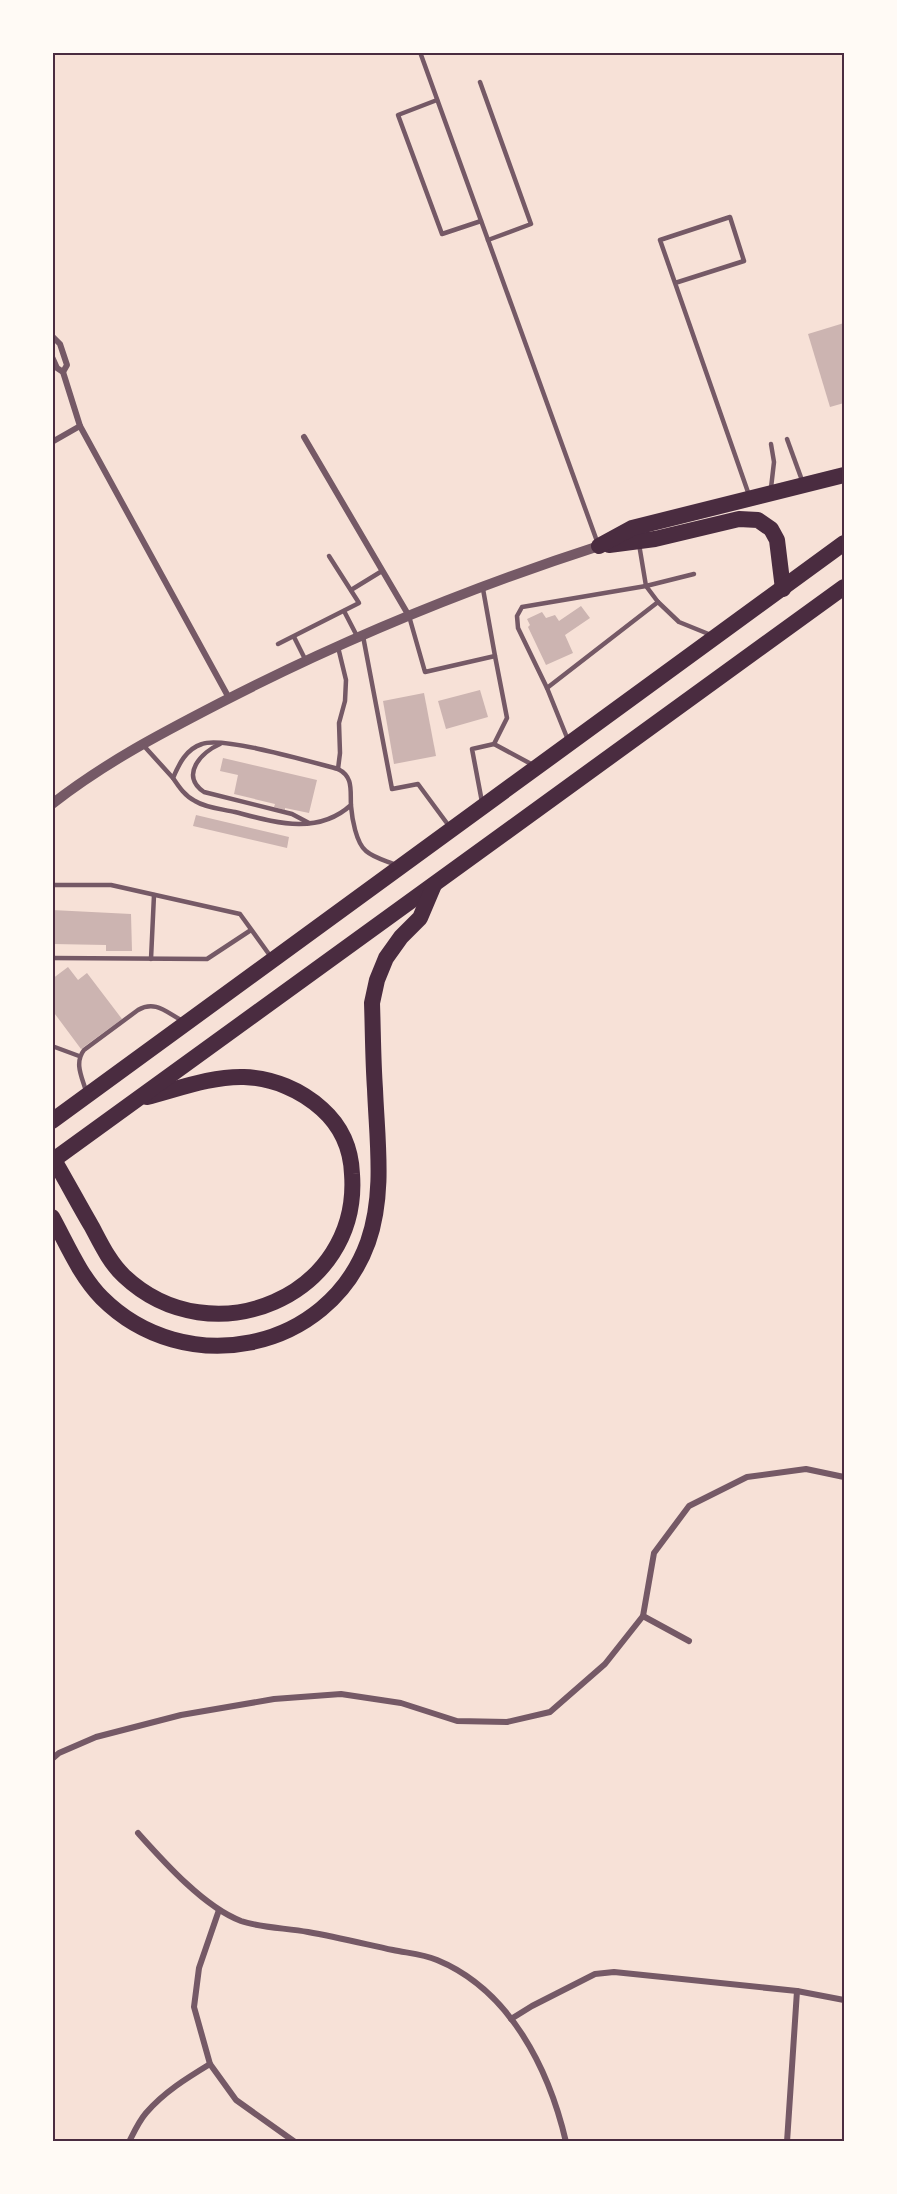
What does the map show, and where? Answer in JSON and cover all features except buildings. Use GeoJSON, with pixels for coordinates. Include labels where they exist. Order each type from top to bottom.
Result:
{"type":"FeatureCollection","features":[{"type":"Feature","properties":{"kind":"highway"},"geometry":{"type":"LineString","coordinates":[[599,546],[632,528],[844,476]]}},
{"type":"Feature","properties":{"kind":"highway"},"geometry":{"type":"LineString","coordinates":[[599,546],[639,542],[739,519],[758,520],[771,529],[777,540],[783,589]]}},
{"type":"Feature","properties":{"kind":"highway"},"geometry":{"type":"LineString","coordinates":[[52,1121],[844,543]]}},
{"type":"Feature","properties":{"kind":"highway"},"geometry":{"type":"LineString","coordinates":[[137,1100],[213,1080],[245,1077],[293,1089],[327,1113],[344,1139],[352,1165],[352,1204],[336,1246],[324,1265],[289,1295],[273,1304],[248,1312],[223,1315],[200,1314],[174,1308],[139,1289],[122,1275],[109,1258],[53,1160],[844,587]]}},
{"type":"Feature","properties":{"kind":"highway"},"geometry":{"type":"LineString","coordinates":[[52,1217],[87,1281],[102,1298],[122,1314],[165,1338],[213,1347],[236,1346],[290,1329],[329,1302],[346,1283],[358,1263],[371,1232],[377,1199],[378,1161],[372,1003],[377,980],[386,958],[400,937],[420,918],[435,883]]}},
{"type":"Feature","properties":{"kind":"street"},"geometry":{"type":"LineString","coordinates":[[52,336],[60,344],[67,365],[63,372]]}},
{"type":"Feature","properties":{"kind":"street"},"geometry":{"type":"LineString","coordinates":[[52,357],[57,368],[63,372],[80,426],[229,698]]}},
{"type":"Feature","properties":{"kind":"street"},"geometry":{"type":"LineString","coordinates":[[52,442],[80,426]]}},
{"type":"Feature","properties":{"kind":"street"},"geometry":{"type":"LineString","coordinates":[[304,437],[409,616]]}},
{"type":"Feature","properties":{"kind":"street"},"geometry":{"type":"LineString","coordinates":[[52,804],[105,765],[142,744],[306,661],[409,616],[542,565],[599,546]]}},
{"type":"Feature","properties":{"kind":"street"},"geometry":{"type":"LineString","coordinates":[[52,1759],[59,1753],[96,1737],[180,1715],[274,1699],[341,1694],[401,1703],[457,1721],[507,1722],[550,1712],[605,1664],[643,1616],[654,1553],[689,1506],[747,1476],[806,1470],[844,1477]]}},
{"type":"Feature","properties":{"kind":"street"},"geometry":{"type":"LineString","coordinates":[[643,1616],[689,1641]]}},
{"type":"Feature","properties":{"kind":"street"},"geometry":{"type":"LineString","coordinates":[[138,1833],[170,1868],[219,1910],[242,1921],[306,1931],[435,1959],[458,1970],[480,1985],[511,2019],[535,2056],[548,2081],[566,2142]]}},
{"type":"Feature","properties":{"kind":"street"},"geometry":{"type":"LineString","coordinates":[[219,1910],[199,1968],[194,2007],[210,2064],[236,2100],[295,2142]]}},
{"type":"Feature","properties":{"kind":"street"},"geometry":{"type":"LineString","coordinates":[[511,2019],[596,1974],[614,1972],[797,1991],[844,2000]]}},
{"type":"Feature","properties":{"kind":"street"},"geometry":{"type":"LineString","coordinates":[[787,2142],[797,1991]]}},
{"type":"Feature","properties":{"kind":"street"},"geometry":{"type":"LineString","coordinates":[[129,2142],[145,2114],[161,2098],[184,2079],[210,2064]]}},
{"type":"Feature","properties":{"kind":"lane"},"geometry":{"type":"LineString","coordinates":[[420,52],[599,546]]}},
{"type":"Feature","properties":{"kind":"lane"},"geometry":{"type":"LineString","coordinates":[[480,82],[531,224],[488,240]]}},
{"type":"Feature","properties":{"kind":"lane"},"geometry":{"type":"LineString","coordinates":[[437,100],[398,115],[442,234],[481,221]]}},
{"type":"Feature","properties":{"kind":"lane"},"geometry":{"type":"LineString","coordinates":[[675,283],[744,261],[730,217],[660,240],[750,499]]}},
{"type":"Feature","properties":{"kind":"lane"},"geometry":{"type":"LineString","coordinates":[[787,439],[804,485]]}},
{"type":"Feature","properties":{"kind":"lane"},"geometry":{"type":"LineString","coordinates":[[770,494],[774,475],[771,444]]}},
{"type":"Feature","properties":{"kind":"lane"},"geometry":{"type":"LineString","coordinates":[[639,542],[646,586],[658,602],[679,622],[718,637]]}},
{"type":"Feature","properties":{"kind":"lane"},"geometry":{"type":"LineString","coordinates":[[278,644],[359,603],[329,556]]}},
{"type":"Feature","properties":{"kind":"lane"},"geometry":{"type":"LineString","coordinates":[[351,590],[382,571]]}},
{"type":"Feature","properties":{"kind":"lane"},"geometry":{"type":"LineString","coordinates":[[570,745],[547,688],[518,628],[517,616],[522,607],[646,586],[694,574]]}},
{"type":"Feature","properties":{"kind":"lane"},"geometry":{"type":"LineString","coordinates":[[483,587],[507,718],[494,744]]}},
{"type":"Feature","properties":{"kind":"lane"},"geometry":{"type":"LineString","coordinates":[[547,688],[658,602]]}},
{"type":"Feature","properties":{"kind":"lane"},"geometry":{"type":"LineString","coordinates":[[344,611],[360,637],[392,789],[418,784],[453,830]]}},
{"type":"Feature","properties":{"kind":"lane"},"geometry":{"type":"LineString","coordinates":[[409,616],[425,672],[495,656]]}},
{"type":"Feature","properties":{"kind":"lane"},"geometry":{"type":"LineString","coordinates":[[294,637],[306,661]]}},
{"type":"Feature","properties":{"kind":"lane"},"geometry":{"type":"LineString","coordinates":[[338,647],[346,680],[345,701],[339,723],[338,769]]}},
{"type":"Feature","properties":{"kind":"lane"},"geometry":{"type":"LineString","coordinates":[[172,778],[180,761],[192,749],[200,744],[211,742],[223,742],[338,769],[346,774],[350,781],[351,805],[360,844],[375,856],[402,867]]}},
{"type":"Feature","properties":{"kind":"lane"},"geometry":{"type":"LineString","coordinates":[[223,742],[208,750],[196,762],[194,776],[200,789],[204,792],[292,814],[309,823]]}},
{"type":"Feature","properties":{"kind":"lane"},"geometry":{"type":"LineString","coordinates":[[142,744],[180,789],[197,803],[286,825],[335,817],[351,805]]}},
{"type":"Feature","properties":{"kind":"lane"},"geometry":{"type":"LineString","coordinates":[[483,808],[472,749],[494,744],[538,768]]}},
{"type":"Feature","properties":{"kind":"lane"},"geometry":{"type":"LineString","coordinates":[[52,885],[111,885],[240,914],[273,960]]}},
{"type":"Feature","properties":{"kind":"lane"},"geometry":{"type":"LineString","coordinates":[[151,959],[154,895]]}},
{"type":"Feature","properties":{"kind":"lane"},"geometry":{"type":"LineString","coordinates":[[52,958],[207,959],[250,930]]}},
{"type":"Feature","properties":{"kind":"lane"},"geometry":{"type":"LineString","coordinates":[[87,1095],[78,1064],[79,1056],[93,1043],[146,1005],[155,1006],[186,1023]]}},
{"type":"Feature","properties":{"kind":"lane"},"geometry":{"type":"LineString","coordinates":[[52,1046],[79,1056]]}}]}
